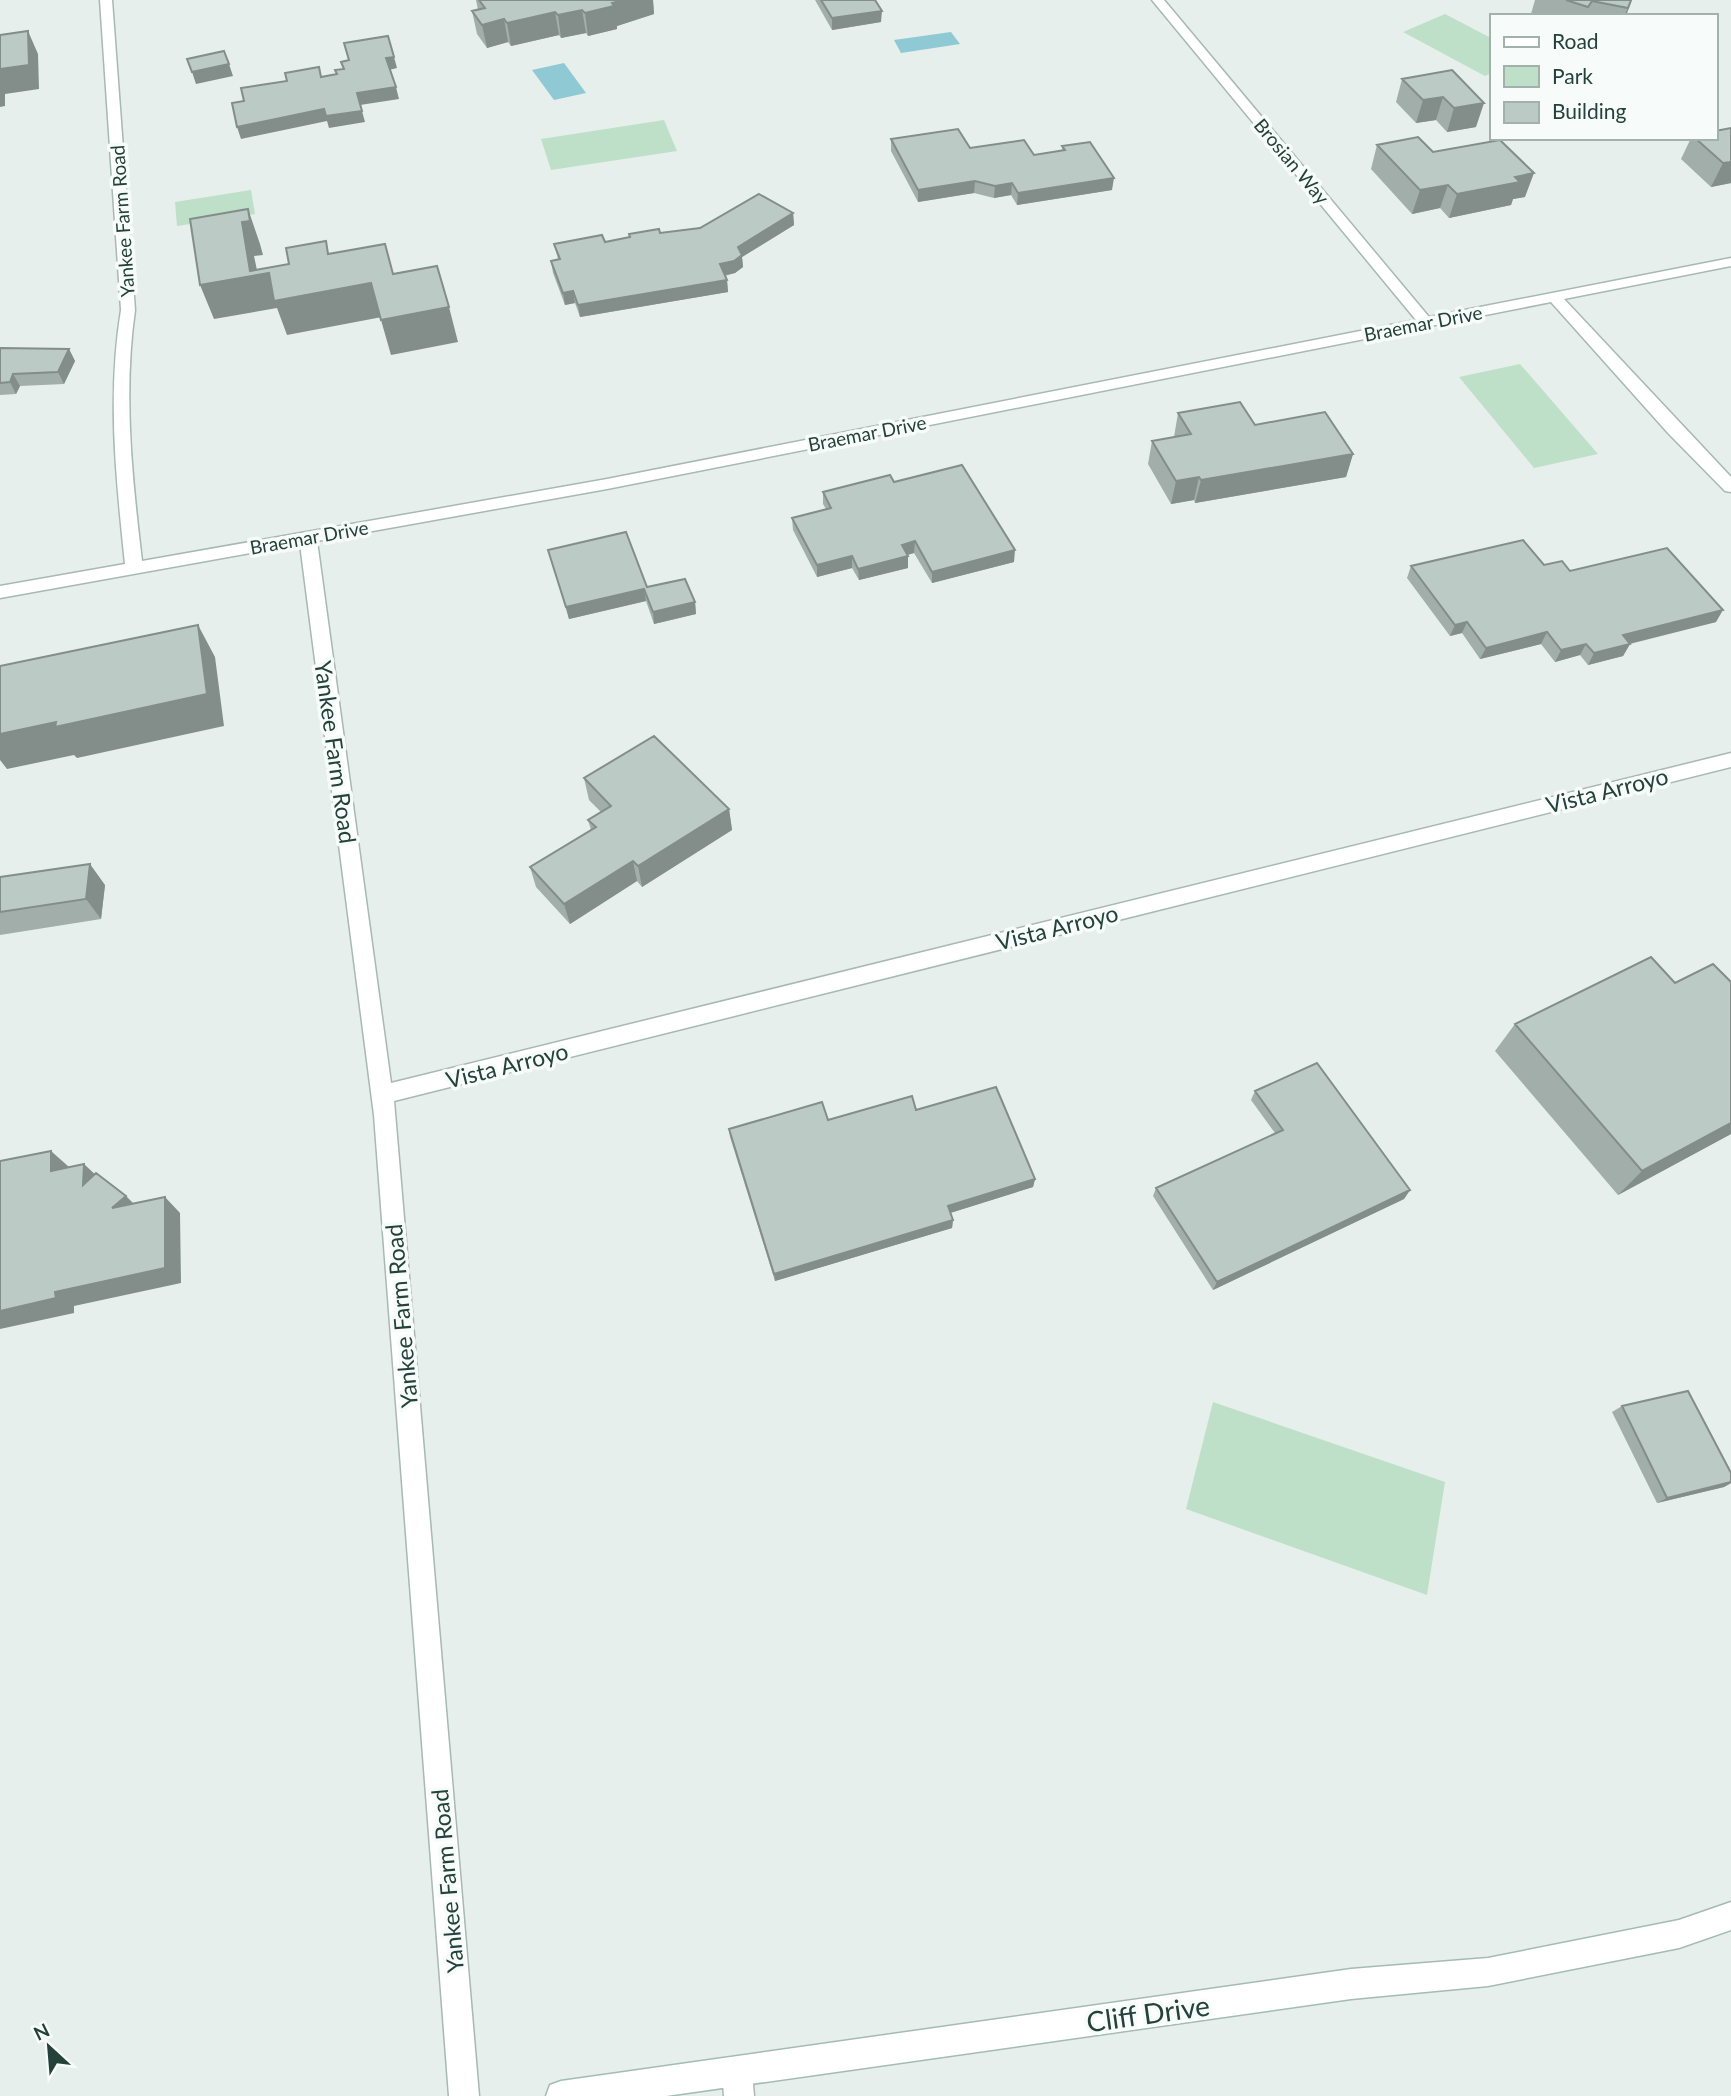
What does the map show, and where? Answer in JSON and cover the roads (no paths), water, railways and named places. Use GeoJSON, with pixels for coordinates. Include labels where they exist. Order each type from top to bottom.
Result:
{"type":"FeatureCollection","features":[{"type":"Feature","properties":{"kind":"street","name":"Yankee Farm Road"},"geometry":{"type":"LineString","coordinates":[[106,0],[128,310],[121,344],[134,567]]}},
{"type":"Feature","properties":{"kind":"street","name":"Brosian Way"},"geometry":{"type":"LineString","coordinates":[[1158,0],[1426,323]]}},
{"type":"Feature","properties":{"kind":"street","name":"Braemar Drive"},"geometry":{"type":"LineString","coordinates":[[0,592],[607,484],[1731,262]]}},
{"type":"Feature","properties":{"kind":"street"},"geometry":{"type":"LineString","coordinates":[[1554,297],[1674,429],[1731,487]]}},
{"type":"Feature","properties":{"kind":"street","name":"Yankee Farm Road"},"geometry":{"type":"LineString","coordinates":[[308,538],[382,1095],[464,2096]]}},
{"type":"Feature","properties":{"kind":"street","name":"Vista Arroyo"},"geometry":{"type":"LineString","coordinates":[[382,1095],[1731,760]]}},
{"type":"Feature","properties":{"kind":"street","name":"Cliff Drive"},"geometry":{"type":"LineString","coordinates":[[561,2096],[738,2084],[1351,1984],[1488,1972],[1679,1934],[1731,1916]]}},
{"type":"Feature","properties":{"kind":"water"},"geometry":{"type":"Polygon","coordinates":[[[951,32],[960,44],[901,53],[894,40],[951,32]]]}},
{"type":"Feature","properties":{"kind":"water"},"geometry":{"type":"Polygon","coordinates":[[[564,63],[586,93],[554,100],[532,70],[564,63]]]}}]}
